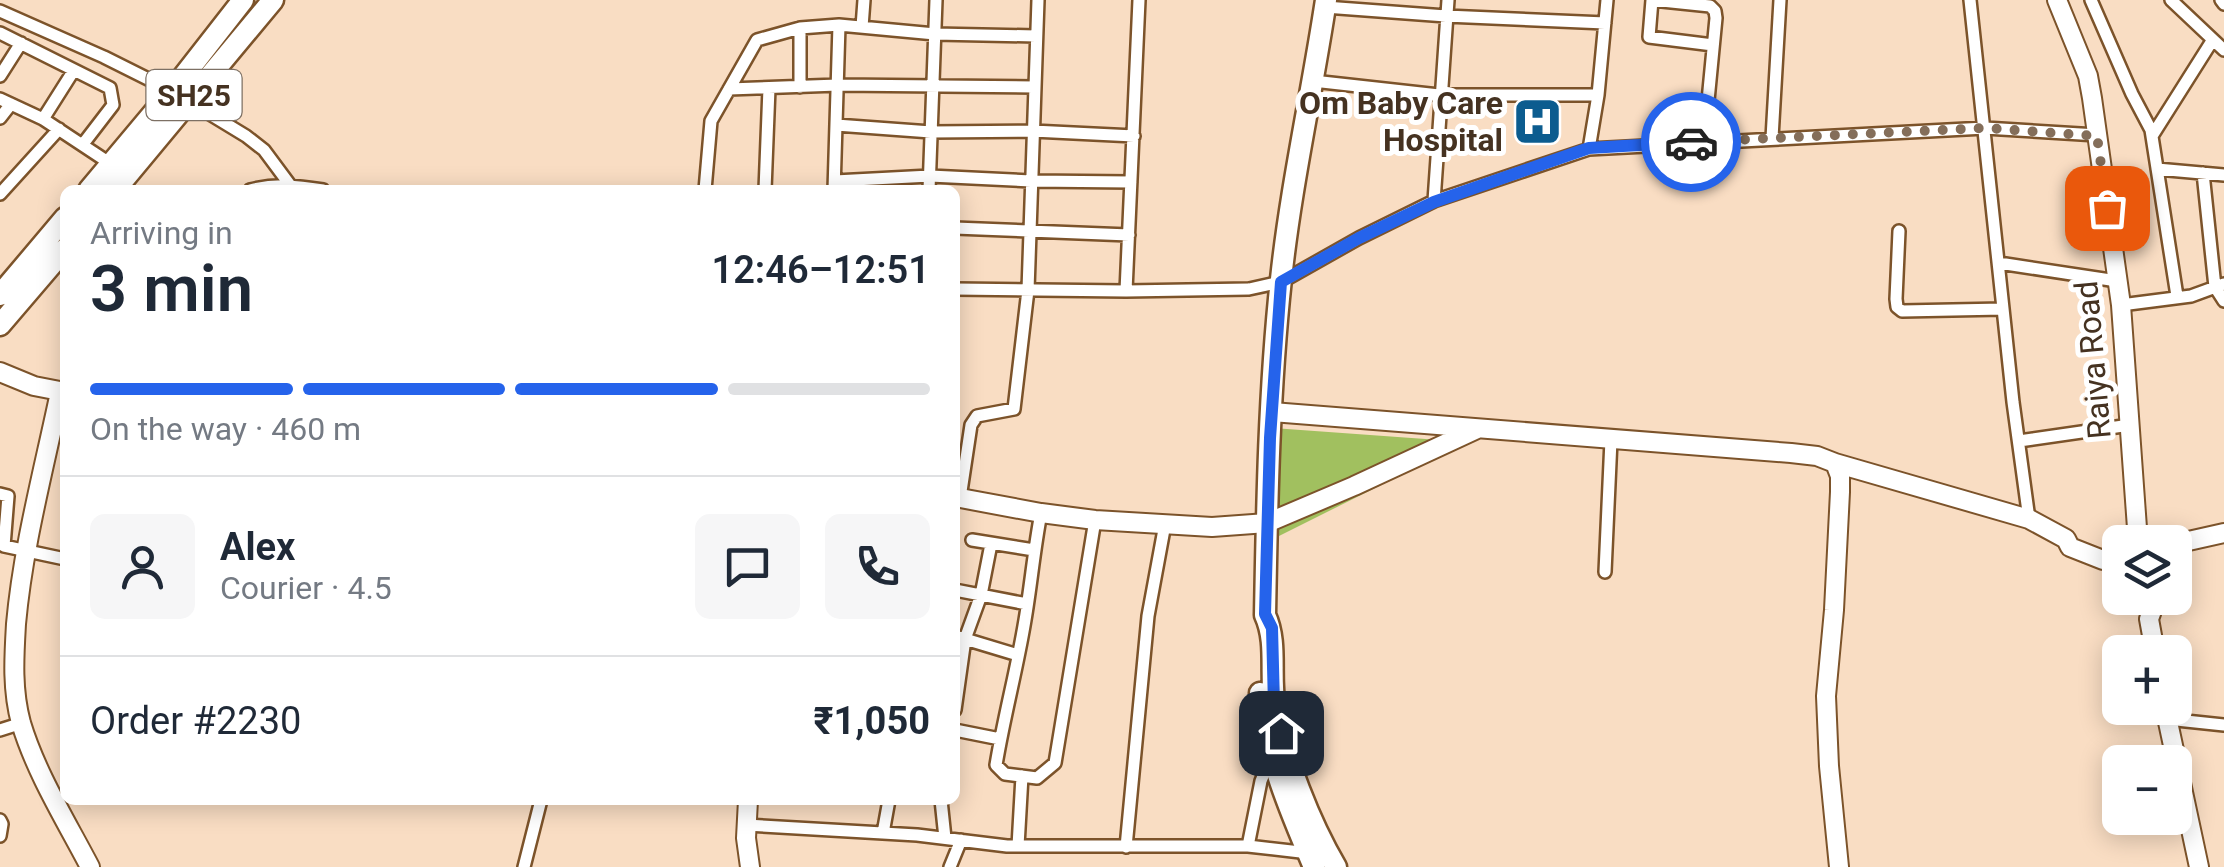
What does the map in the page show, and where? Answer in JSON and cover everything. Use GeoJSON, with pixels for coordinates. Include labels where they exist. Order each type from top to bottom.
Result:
{"type":"FeatureCollection","features":[{"type":"Feature","properties":{"kind":"main road","name":"SH25"},"geometry":{"type":"LineString","coordinates":[[118,185],[243,0]]}},
{"type":"Feature","properties":{"kind":"main road","name":"SH25"},"geometry":{"type":"LineString","coordinates":[[93,185],[272,0]]}},
{"type":"Feature","properties":{"kind":"main road"},"geometry":{"type":"LineString","coordinates":[[1326,3],[1281,282],[1265,614],[1260,629],[1259,665],[1264,728],[1271,756],[1316,856],[1336,867]]}},
{"type":"Feature","properties":{"kind":"main road"},"geometry":{"type":"LineString","coordinates":[[0,294],[60,224]]}},
{"type":"Feature","properties":{"kind":"main road"},"geometry":{"type":"LineString","coordinates":[[0,325],[60,255]]}},
{"type":"Feature","properties":{"kind":"main road"},"geometry":{"type":"LineString","coordinates":[[1265,614],[1272,628],[1274,705],[1316,856]]}},
{"type":"Feature","properties":{"kind":"street"},"geometry":{"type":"LineString","coordinates":[[862,27],[864,0]]}},
{"type":"Feature","properties":{"kind":"street"},"geometry":{"type":"LineString","coordinates":[[930,185],[936,0]]}},
{"type":"Feature","properties":{"kind":"street"},"geometry":{"type":"LineString","coordinates":[[960,482],[971,425],[977,416],[1014,409],[1028,290],[1038,0]]}},
{"type":"Feature","properties":{"kind":"street"},"geometry":{"type":"LineString","coordinates":[[1126,291],[1139,0]]}},
{"type":"Feature","properties":{"kind":"street"},"geometry":{"type":"LineString","coordinates":[[1434,202],[1448,0]]}},
{"type":"Feature","properties":{"kind":"street"},"geometry":{"type":"LineString","coordinates":[[1589,148],[1607,0]]}},
{"type":"Feature","properties":{"kind":"street"},"geometry":{"type":"LineString","coordinates":[[1704,142],[1714,45],[1715,11],[1710,6],[1652,0],[1649,37],[1714,45]]}},
{"type":"Feature","properties":{"kind":"street"},"geometry":{"type":"LineString","coordinates":[[1772,138],[1780,0]]}},
{"type":"Feature","properties":{"kind":"street"},"geometry":{"type":"LineString","coordinates":[[1970,0],[2029,519]]}},
{"type":"Feature","properties":{"kind":"street","name":"Raiya Road"},"geometry":{"type":"LineString","coordinates":[[2056,0],[2088,76],[2121,304],[2137,525]]}},
{"type":"Feature","properties":{"kind":"street"},"geometry":{"type":"LineString","coordinates":[[2091,0],[2152,136],[2177,296]]}},
{"type":"Feature","properties":{"kind":"street"},"geometry":{"type":"LineString","coordinates":[[2171,0],[2224,50]]}},
{"type":"Feature","properties":{"kind":"street"},"geometry":{"type":"LineString","coordinates":[[1326,3],[1446,16],[1605,23]]}},
{"type":"Feature","properties":{"kind":"street"},"geometry":{"type":"LineString","coordinates":[[0,12],[104,57],[180,96],[264,150],[290,184]]}},
{"type":"Feature","properties":{"kind":"street"},"geometry":{"type":"LineString","coordinates":[[835,185],[839,25]]}},
{"type":"Feature","properties":{"kind":"street"},"geometry":{"type":"LineString","coordinates":[[705,185],[711,121],[757,40],[800,28],[839,25],[935,34],[1036,36]]}},
{"type":"Feature","properties":{"kind":"street"},"geometry":{"type":"LineString","coordinates":[[800,28],[800,87]]}},
{"type":"Feature","properties":{"kind":"street"},"geometry":{"type":"LineString","coordinates":[[0,32],[110,88],[113,106],[83,144]]}},
{"type":"Feature","properties":{"kind":"street"},"geometry":{"type":"LineString","coordinates":[[2152,136],[2212,40]]}},
{"type":"Feature","properties":{"kind":"street"},"geometry":{"type":"LineString","coordinates":[[0,76],[21,43]]}},
{"type":"Feature","properties":{"kind":"street"},"geometry":{"type":"LineString","coordinates":[[43,119],[74,70]]}},
{"type":"Feature","properties":{"kind":"street"},"geometry":{"type":"LineString","coordinates":[[1314,81],[1440,95],[1598,95]]}},
{"type":"Feature","properties":{"kind":"street"},"geometry":{"type":"LineString","coordinates":[[729,89],[838,85],[1034,87]]}},
{"type":"Feature","properties":{"kind":"street"},"geometry":{"type":"LineString","coordinates":[[766,185],[769,88]]}},
{"type":"Feature","properties":{"kind":"street"},"geometry":{"type":"LineString","coordinates":[[0,118],[6,102],[43,119],[111,164]]}},
{"type":"Feature","properties":{"kind":"street"},"geometry":{"type":"LineString","coordinates":[[836,126],[1134,136]]}},
{"type":"Feature","properties":{"kind":"street"},"geometry":{"type":"LineString","coordinates":[[960,289],[1249,289],[1281,282],[1434,202],[1589,148],[1985,128],[2097,136]]}},
{"type":"Feature","properties":{"kind":"street"},"geometry":{"type":"LineString","coordinates":[[0,194],[59,129]]}},
{"type":"Feature","properties":{"kind":"street"},"geometry":{"type":"LineString","coordinates":[[2157,169],[2224,176]]}},
{"type":"Feature","properties":{"kind":"street"},"geometry":{"type":"LineString","coordinates":[[2202,173],[2224,300]]}},
{"type":"Feature","properties":{"kind":"street"},"geometry":{"type":"LineString","coordinates":[[844,185],[930,176],[1131,182]]}},
{"type":"Feature","properties":{"kind":"street"},"geometry":{"type":"LineString","coordinates":[[278,185],[296,185]]}},
{"type":"Feature","properties":{"kind":"street"},"geometry":{"type":"LineString","coordinates":[[960,228],[1128,235]]}},
{"type":"Feature","properties":{"kind":"street"},"geometry":{"type":"LineString","coordinates":[[1899,231],[1896,299],[1902,311],[2003,309]]}},
{"type":"Feature","properties":{"kind":"street"},"geometry":{"type":"LineString","coordinates":[[1998,263],[2118,281]]}},
{"type":"Feature","properties":{"kind":"street"},"geometry":{"type":"LineString","coordinates":[[2121,304],[2191,296],[2220,285]]}},
{"type":"Feature","properties":{"kind":"street"},"geometry":{"type":"LineString","coordinates":[[0,372],[60,392]]}},
{"type":"Feature","properties":{"kind":"street"},"geometry":{"type":"LineString","coordinates":[[60,401],[25,552],[14,688],[35,758],[90,867]]}},
{"type":"Feature","properties":{"kind":"street"},"geometry":{"type":"LineString","coordinates":[[1272,412],[1817,456],[2029,519],[2066,539],[2102,548]]}},
{"type":"Feature","properties":{"kind":"street"},"geometry":{"type":"LineString","coordinates":[[2018,441],[2130,425]]}},
{"type":"Feature","properties":{"kind":"street"},"geometry":{"type":"LineString","coordinates":[[960,498],[1096,520],[1212,527],[1267,522],[1478,428]]}},
{"type":"Feature","properties":{"kind":"street"},"geometry":{"type":"LineString","coordinates":[[1605,572],[1611,440]]}},
{"type":"Feature","properties":{"kind":"street"},"geometry":{"type":"LineString","coordinates":[[1835,464],[1840,492],[1826,696],[1839,867]]}},
{"type":"Feature","properties":{"kind":"street"},"geometry":{"type":"LineString","coordinates":[[0,494],[8,496],[4,546],[60,557]]}},
{"type":"Feature","properties":{"kind":"street"},"geometry":{"type":"LineString","coordinates":[[1041,513],[996,765],[1005,774],[1037,778],[1054,763],[1096,520]]}},
{"type":"Feature","properties":{"kind":"street"},"geometry":{"type":"LineString","coordinates":[[1126,847],[1148,616],[1165,524]]}},
{"type":"Feature","properties":{"kind":"street"},"geometry":{"type":"LineString","coordinates":[[2192,540],[2224,533]]}},
{"type":"Feature","properties":{"kind":"street"},"geometry":{"type":"LineString","coordinates":[[972,540],[1034,550]]}},
{"type":"Feature","properties":{"kind":"street"},"geometry":{"type":"LineString","coordinates":[[992,544],[981,595],[960,637],[1018,654]]}},
{"type":"Feature","properties":{"kind":"street"},"geometry":{"type":"LineString","coordinates":[[960,591],[1027,604]]}},
{"type":"Feature","properties":{"kind":"street"},"geometry":{"type":"LineString","coordinates":[[2145,615],[2149,619]]}},
{"type":"Feature","properties":{"kind":"street"},"geometry":{"type":"LineString","coordinates":[[2150,615],[2152,635]]}},
{"type":"Feature","properties":{"kind":"street"},"geometry":{"type":"LineString","coordinates":[[2192,718],[2224,725]]}},
{"type":"Feature","properties":{"kind":"street"},"geometry":{"type":"LineString","coordinates":[[0,730],[22,723]]}},
{"type":"Feature","properties":{"kind":"street"},"geometry":{"type":"LineString","coordinates":[[2169,725],[2199,867]]}},
{"type":"Feature","properties":{"kind":"street"},"geometry":{"type":"LineString","coordinates":[[960,731],[1000,738]]}},
{"type":"Feature","properties":{"kind":"street"},"geometry":{"type":"LineString","coordinates":[[1248,846],[1271,756]]}},
{"type":"Feature","properties":{"kind":"street"},"geometry":{"type":"LineString","coordinates":[[1018,846],[1022,776]]}},
{"type":"Feature","properties":{"kind":"street"},"geometry":{"type":"LineString","coordinates":[[524,867],[540,805]]}},
{"type":"Feature","properties":{"kind":"street"},"geometry":{"type":"LineString","coordinates":[[748,805],[750,867]]}},
{"type":"Feature","properties":{"kind":"street"},"geometry":{"type":"LineString","coordinates":[[884,833],[888,805]]}},
{"type":"Feature","properties":{"kind":"street"},"geometry":{"type":"LineString","coordinates":[[942,805],[945,838]]}},
{"type":"Feature","properties":{"kind":"street"},"geometry":{"type":"LineString","coordinates":[[0,820],[0,836]]}},
{"type":"Feature","properties":{"kind":"street"},"geometry":{"type":"LineString","coordinates":[[746,825],[1018,846],[1248,846],[1316,856]]}},
{"type":"Feature","properties":{"kind":"street"},"geometry":{"type":"LineString","coordinates":[[950,867],[961,840]]}},
{"type":"Feature","properties":{"kind":"green space"},"geometry":{"type":"Polygon","coordinates":[[[1273,428],[1467,442],[1267,542],[1273,428]]]}},
{"type":"Feature","properties":{"kind":"way so far"},"geometry":{"type":"LineString","coordinates":[[1691,142],[1985,128],[2097,136],[2107,208]]}},
{"type":"Feature","properties":{"kind":"place","name":"Om Baby Care Hospital"},"geometry":{"type":"Point","coordinates":[1538,121]}},
{"type":"Feature","properties":{"kind":"route"},"geometry":{"type":"LineString","coordinates":[[1281,733],[1274,705],[1272,628],[1265,614],[1270,438],[1281,282],[1434,202],[1589,148],[1691,142]]}}]}
